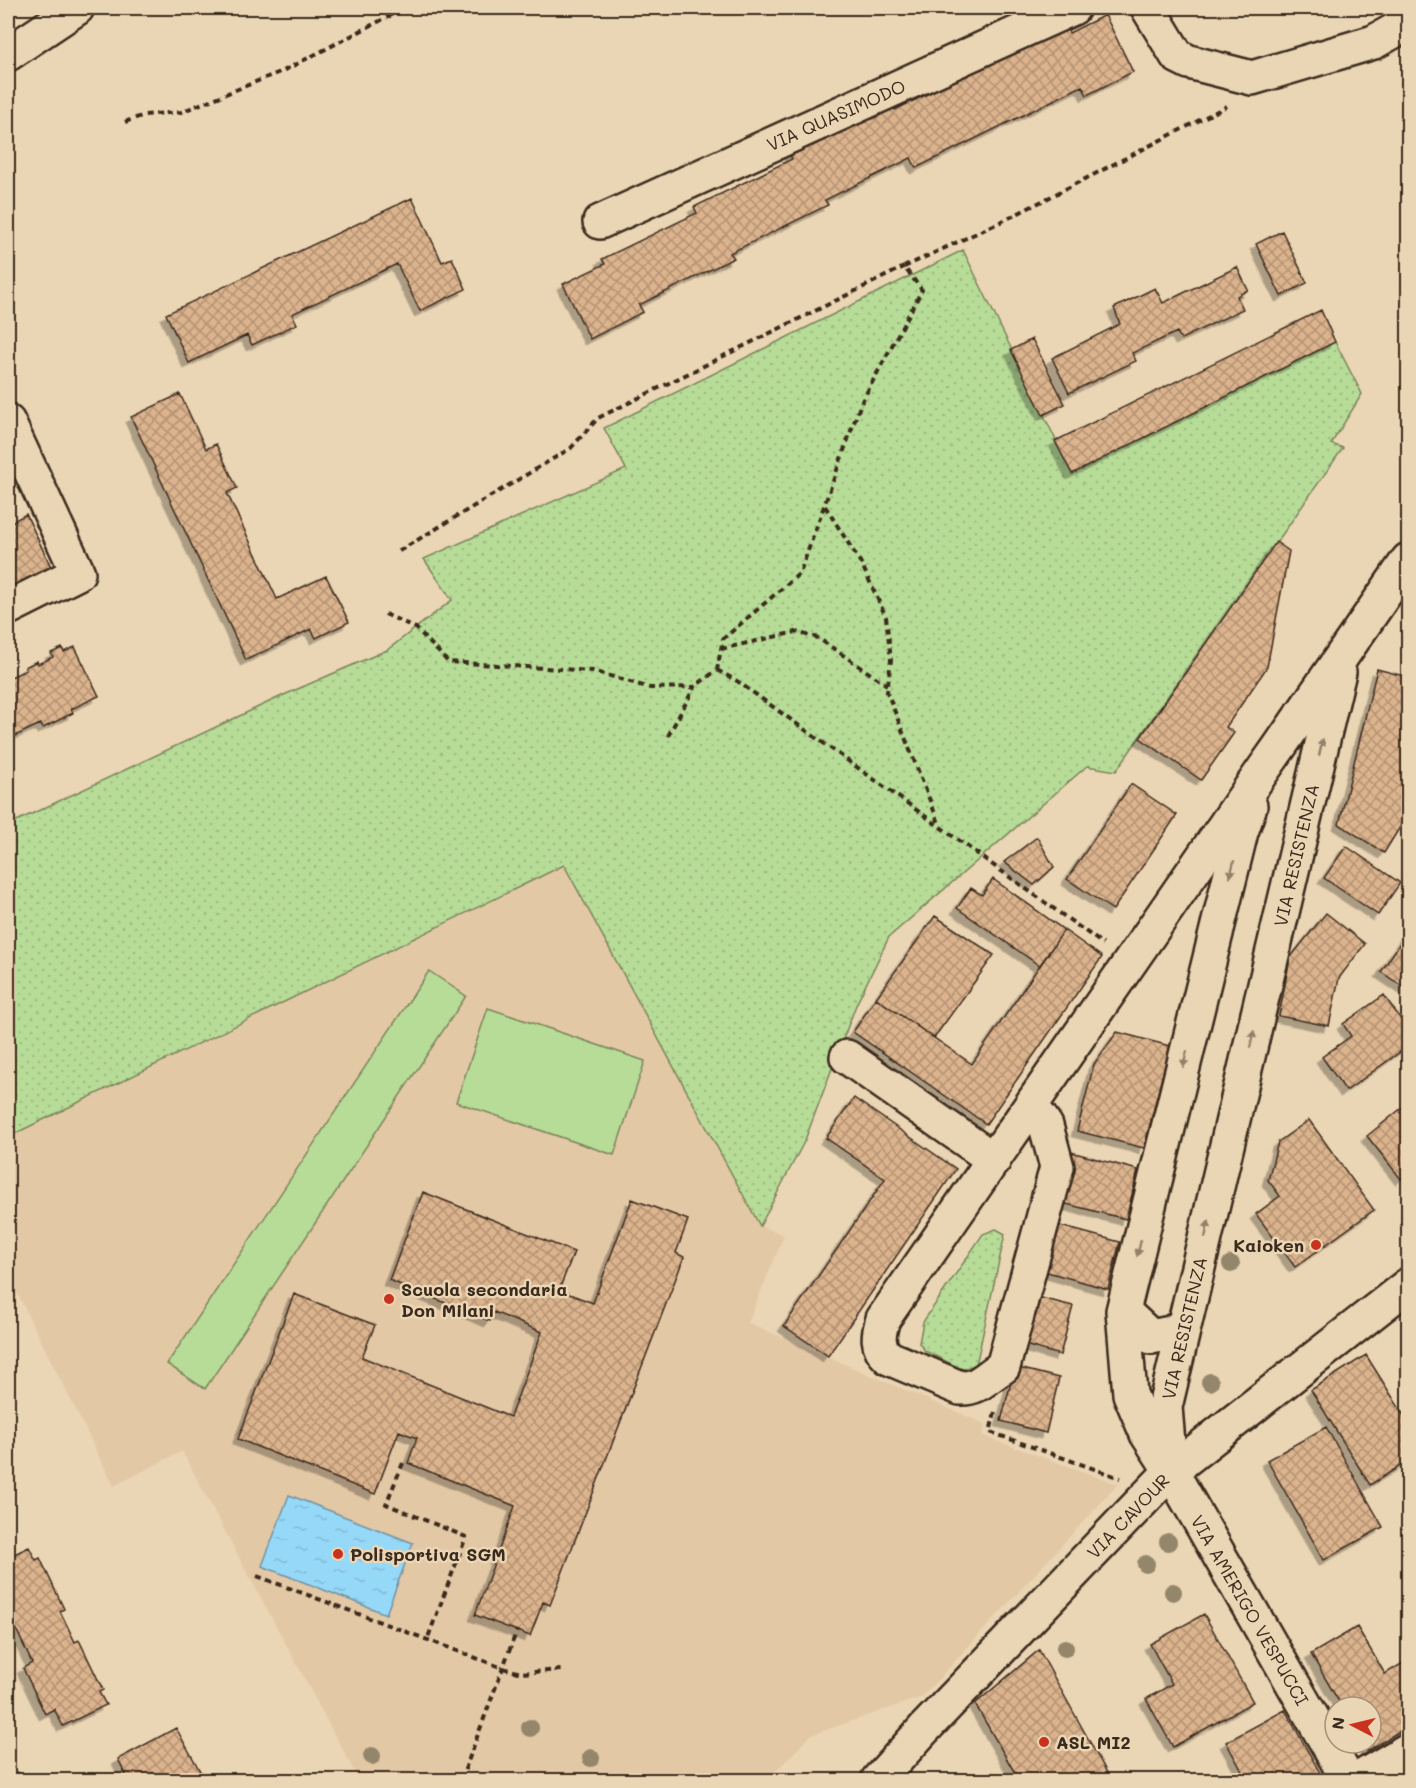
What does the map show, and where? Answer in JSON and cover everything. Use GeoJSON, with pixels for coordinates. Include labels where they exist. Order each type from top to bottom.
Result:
{"type":"FeatureCollection","features":[{"type":"Feature","properties":{"kind":"street"},"geometry":{"type":"LineString","coordinates":[[8,54],[77,8]]}},
{"type":"Feature","properties":{"kind":"street","name":"VIA QUASIMODO"},"geometry":{"type":"LineString","coordinates":[[600,222],[1072,8]]}},
{"type":"Feature","properties":{"kind":"street"},"geometry":{"type":"LineString","coordinates":[[1148,8],[1177,56],[1189,62],[1252,78],[1374,42],[1408,23]]}},
{"type":"Feature","properties":{"kind":"street"},"geometry":{"type":"LineString","coordinates":[[8,422],[78,573],[8,608]]}},
{"type":"Feature","properties":{"kind":"street","name":"VIA RESISTENZA"},"geometry":{"type":"LineString","coordinates":[[980,1384],[970,1389],[960,1388],[889,1358],[881,1351],[878,1342],[884,1319],[1408,560]]}},
{"type":"Feature","properties":{"kind":"street","name":"VIA RESISTENZA"},"geometry":{"type":"LineString","coordinates":[[1162,1480],[1165,1407],[1344,654]]}},
{"type":"Feature","properties":{"kind":"street","name":"VIA RESISTENZA"},"geometry":{"type":"LineString","coordinates":[[1162,1480],[1147,1434],[1130,1394],[1123,1311],[1241,831],[1261,773]]}},
{"type":"Feature","properties":{"kind":"street"},"geometry":{"type":"LineString","coordinates":[[847,1057],[994,1160]]}},
{"type":"Feature","properties":{"kind":"street"},"geometry":{"type":"LineString","coordinates":[[980,1384],[989,1375],[1003,1367],[1057,1167],[1046,1126],[1040,1117],[1029,1109]]}},
{"type":"Feature","properties":{"kind":"street","name":"VIA CAVOUR"},"geometry":{"type":"LineString","coordinates":[[878,1780],[1162,1480],[1408,1285]]}},
{"type":"Feature","properties":{"kind":"street"},"geometry":{"type":"LineString","coordinates":[[1123,1311],[1151,1337],[1171,1333],[1184,1326]]}},
{"type":"Feature","properties":{"kind":"street","name":"VIA AMERIGO VESPUCCI"},"geometry":{"type":"LineString","coordinates":[[1162,1480],[1348,1780]]}},
{"type":"Feature","properties":{"kind":"street"},"geometry":{"type":"LineString","coordinates":[[1357,1780],[1408,1750]]}},
{"type":"Feature","properties":{"kind":"path"},"geometry":{"type":"LineString","coordinates":[[125,122],[144,115],[181,112],[285,70],[405,8]]}},
{"type":"Feature","properties":{"kind":"path"},"geometry":{"type":"LineString","coordinates":[[399,551],[571,448],[598,418],[1022,211],[1231,104]]}},
{"type":"Feature","properties":{"kind":"path"},"geometry":{"type":"LineString","coordinates":[[668,736],[694,687],[717,670],[723,639],[800,573],[861,403],[922,290],[904,267]]}},
{"type":"Feature","properties":{"kind":"path"},"geometry":{"type":"LineString","coordinates":[[825,506],[862,565],[886,617],[891,660],[887,692],[940,827]]}},
{"type":"Feature","properties":{"kind":"path"},"geometry":{"type":"LineString","coordinates":[[385,614],[416,628],[448,662],[593,671],[650,688],[694,687]]}},
{"type":"Feature","properties":{"kind":"path"},"geometry":{"type":"LineString","coordinates":[[721,649],[796,632],[818,638],[888,686]]}},
{"type":"Feature","properties":{"kind":"path"},"geometry":{"type":"LineString","coordinates":[[717,670],[737,681],[1130,963]]}},
{"type":"Feature","properties":{"kind":"path"},"geometry":{"type":"LineString","coordinates":[[980,1384],[996,1407],[990,1432],[1162,1480]]}},
{"type":"Feature","properties":{"kind":"path"},"geometry":{"type":"LineString","coordinates":[[403,1463],[386,1504],[466,1537],[428,1640]]}},
{"type":"Feature","properties":{"kind":"path"},"geometry":{"type":"LineString","coordinates":[[257,1576],[503,1668],[521,1672],[561,1670]]}},
{"type":"Feature","properties":{"kind":"path"},"geometry":{"type":"LineString","coordinates":[[461,1780],[517,1630]]}},
{"type":"Feature","properties":{"kind":"path"},"geometry":{"type":"LineString","coordinates":[[8,1765],[24,1780]]}},
{"type":"Feature","properties":{"kind":"shaded area","name":"Scuola secondaria Don Milani"},"geometry":{"type":"Polygon","coordinates":[[[565,864],[760,1226],[784,1235],[748,1323],[985,1424],[983,1436],[1118,1484],[922,1697],[811,1735],[767,1780],[359,1780],[182,1451],[114,1486],[8,1275],[8,1137],[565,864]]]}},
{"type":"Feature","properties":{"kind":"green space"},"geometry":{"type":"Polygon","coordinates":[[[963,250],[1072,473],[1335,342],[1362,394],[1331,444],[1343,448],[1116,771],[1087,766],[889,937],[856,1005],[805,1140],[760,1226],[564,865],[8,1137],[8,825],[284,695],[387,650],[452,600],[424,559],[626,469],[604,428],[963,250]]]}},
{"type":"Feature","properties":{"kind":"green space"},"geometry":{"type":"Polygon","coordinates":[[[429,971],[466,996],[205,1389],[167,1364],[429,971]]]}},
{"type":"Feature","properties":{"kind":"green space"},"geometry":{"type":"Polygon","coordinates":[[[488,1008],[645,1061],[614,1155],[456,1102],[488,1008]]]}},
{"type":"Feature","properties":{"kind":"green space"},"geometry":{"type":"Polygon","coordinates":[[[996,1229],[1005,1234],[976,1365],[962,1369],[925,1351],[919,1343],[923,1322],[983,1234],[996,1229]]]}},
{"type":"Feature","properties":{"kind":"water","name":"Polisportiva SGM"},"geometry":{"type":"Polygon","coordinates":[[[289,1495],[413,1543],[386,1614],[262,1566],[289,1495]]]}},
{"type":"Feature","properties":{"kind":"building"},"geometry":{"type":"Polygon","coordinates":[[[1105,15],[1133,72],[1087,95],[1082,86],[916,168],[911,158],[825,200],[828,205],[730,253],[734,258],[639,305],[643,312],[590,339],[563,284],[605,264],[602,259],[697,213],[694,207],[792,159],[789,153],[892,102],[895,110],[1066,26],[1069,33],[1105,15]]]}},
{"type":"Feature","properties":{"kind":"building"},"geometry":{"type":"Polygon","coordinates":[[[412,198],[442,262],[452,258],[466,289],[420,311],[397,264],[292,314],[297,324],[252,345],[247,335],[189,363],[166,314],[412,198]]]}},
{"type":"Feature","properties":{"kind":"building"},"geometry":{"type":"Polygon","coordinates":[[[1282,231],[1307,283],[1281,296],[1256,244],[1282,231]]]}},
{"type":"Feature","properties":{"kind":"building"},"geometry":{"type":"Polygon","coordinates":[[[1237,267],[1248,290],[1237,296],[1243,309],[1181,339],[1177,332],[1132,353],[1136,361],[1069,393],[1052,358],[1120,324],[1114,308],[1155,288],[1163,303],[1237,267]]]}},
{"type":"Feature","properties":{"kind":"building"},"geometry":{"type":"Polygon","coordinates":[[[1321,310],[1335,342],[1072,474],[1055,441],[1321,310]]]}},
{"type":"Feature","properties":{"kind":"building"},"geometry":{"type":"Polygon","coordinates":[[[1032,339],[1065,404],[1043,415],[1011,350],[1032,339]]]}},
{"type":"Feature","properties":{"kind":"building"},"geometry":{"type":"Polygon","coordinates":[[[180,394],[206,449],[216,444],[237,488],[227,493],[277,599],[326,576],[349,622],[316,638],[311,629],[246,660],[131,417],[180,394]]]}},
{"type":"Feature","properties":{"kind":"building"},"geometry":{"type":"Polygon","coordinates":[[[26,514],[52,569],[8,590],[8,524],[26,514]]]}},
{"type":"Feature","properties":{"kind":"building"},"geometry":{"type":"Polygon","coordinates":[[[1276,542],[1289,551],[1267,667],[1226,727],[1234,733],[1201,780],[1140,738],[1276,542]]]}},
{"type":"Feature","properties":{"kind":"building"},"geometry":{"type":"Polygon","coordinates":[[[75,647],[99,696],[71,709],[73,713],[43,728],[40,724],[11,738],[8,730],[8,675],[10,674],[11,677],[26,670],[25,667],[37,661],[38,664],[53,657],[51,653],[62,648],[64,652],[75,647]]]}},
{"type":"Feature","properties":{"kind":"building"},"geometry":{"type":"Polygon","coordinates":[[[1377,669],[1408,677],[1408,814],[1384,853],[1339,824],[1377,669]]]}},
{"type":"Feature","properties":{"kind":"building"},"geometry":{"type":"Polygon","coordinates":[[[1131,784],[1177,815],[1113,910],[1067,879],[1131,784]]]}},
{"type":"Feature","properties":{"kind":"building"},"geometry":{"type":"Polygon","coordinates":[[[1037,837],[1054,867],[1034,885],[1004,862],[1037,837]]]}},
{"type":"Feature","properties":{"kind":"building"},"geometry":{"type":"Polygon","coordinates":[[[1346,846],[1400,883],[1378,915],[1324,878],[1346,846]]]}},
{"type":"Feature","properties":{"kind":"building"},"geometry":{"type":"Polygon","coordinates":[[[993,879],[1064,930],[1040,966],[957,908],[971,888],[982,895],[993,879]]]}},
{"type":"Feature","properties":{"kind":"building"},"geometry":{"type":"Polygon","coordinates":[[[1326,913],[1365,944],[1339,978],[1329,1026],[1279,1016],[1290,958],[1326,913]]]}},
{"type":"Feature","properties":{"kind":"building"},"geometry":{"type":"Polygon","coordinates":[[[935,916],[994,955],[934,1038],[876,998],[935,916]]]}},
{"type":"Feature","properties":{"kind":"building"},"geometry":{"type":"Polygon","coordinates":[[[1064,930],[1102,957],[986,1124],[853,1032],[876,998],[972,1064],[1064,930]]]}},
{"type":"Feature","properties":{"kind":"building"},"geometry":{"type":"Polygon","coordinates":[[[1408,931],[1408,990],[1381,972],[1408,931]]]}},
{"type":"Feature","properties":{"kind":"building"},"geometry":{"type":"Polygon","coordinates":[[[1384,995],[1408,1030],[1408,1046],[1346,1091],[1322,1057],[1351,1036],[1343,1024],[1384,995]]]}},
{"type":"Feature","properties":{"kind":"building"},"geometry":{"type":"Polygon","coordinates":[[[1117,1032],[1170,1046],[1144,1148],[1077,1131],[1094,1064],[1117,1032]]]}},
{"type":"Feature","properties":{"kind":"building"},"geometry":{"type":"Polygon","coordinates":[[[854,1098],[956,1169],[828,1356],[784,1326],[885,1179],[826,1138],[854,1098]]]}},
{"type":"Feature","properties":{"kind":"building"},"geometry":{"type":"Polygon","coordinates":[[[1408,1103],[1408,1173],[1401,1179],[1367,1136],[1408,1103]]]}},
{"type":"Feature","properties":{"kind":"building"},"geometry":{"type":"Polygon","coordinates":[[[1309,1120],[1374,1210],[1295,1267],[1256,1214],[1280,1196],[1268,1180],[1278,1142],[1309,1120]]]}},
{"type":"Feature","properties":{"kind":"building"},"geometry":{"type":"Polygon","coordinates":[[[1071,1152],[1138,1170],[1126,1219],[1058,1202],[1071,1152]]]}},
{"type":"Feature","properties":{"kind":"building"},"geometry":{"type":"Polygon","coordinates":[[[423,1192],[574,1252],[559,1290],[593,1303],[632,1199],[688,1220],[676,1253],[684,1257],[550,1605],[543,1602],[530,1636],[475,1615],[515,1506],[408,1463],[417,1438],[399,1431],[375,1494],[238,1439],[294,1294],[375,1325],[362,1357],[510,1417],[542,1332],[494,1312],[490,1321],[389,1280],[423,1192]]]}},
{"type":"Feature","properties":{"kind":"building"},"geometry":{"type":"Polygon","coordinates":[[[1053,1224],[1120,1242],[1108,1289],[1040,1270],[1053,1224]]]}},
{"type":"Feature","properties":{"kind":"building"},"geometry":{"type":"Polygon","coordinates":[[[1033,1296],[1073,1306],[1060,1355],[1021,1344],[1033,1296]]]}},
{"type":"Feature","properties":{"kind":"building"},"geometry":{"type":"Polygon","coordinates":[[[1366,1355],[1408,1422],[1408,1461],[1370,1485],[1311,1390],[1366,1355]]]}},
{"type":"Feature","properties":{"kind":"building"},"geometry":{"type":"Polygon","coordinates":[[[1015,1367],[1059,1378],[1046,1433],[1001,1421],[1015,1367]]]}},
{"type":"Feature","properties":{"kind":"building"},"geometry":{"type":"Polygon","coordinates":[[[1326,1427],[1383,1527],[1324,1560],[1267,1460],[1326,1427]]]}},
{"type":"Feature","properties":{"kind":"building"},"geometry":{"type":"Polygon","coordinates":[[[29,1547],[36,1560],[40,1558],[64,1609],[60,1611],[75,1642],[79,1640],[103,1690],[99,1692],[106,1705],[63,1726],[54,1709],[45,1714],[23,1668],[32,1663],[16,1629],[8,1633],[8,1557],[29,1547]]]}},
{"type":"Feature","properties":{"kind":"building"},"geometry":{"type":"Polygon","coordinates":[[[1204,1614],[1253,1702],[1173,1747],[1146,1699],[1172,1684],[1150,1644],[1204,1614]]]}},
{"type":"Feature","properties":{"kind":"building"},"geometry":{"type":"Polygon","coordinates":[[[1357,1627],[1385,1674],[1408,1660],[1408,1726],[1383,1741],[1383,1695],[1335,1695],[1311,1654],[1357,1627]]]}},
{"type":"Feature","properties":{"kind":"building","name":"ASL MI2"},"geometry":{"type":"Polygon","coordinates":[[[1039,1650],[1111,1780],[1019,1780],[975,1704],[1039,1650]]]}},
{"type":"Feature","properties":{"kind":"building"},"geometry":{"type":"Polygon","coordinates":[[[1285,1710],[1324,1780],[1247,1780],[1226,1742],[1285,1710]]]}},
{"type":"Feature","properties":{"kind":"building"},"geometry":{"type":"Polygon","coordinates":[[[176,1728],[205,1780],[129,1780],[118,1759],[176,1728]]]}},
{"type":"Feature","properties":{"kind":"place","name":"Kaioken"},"geometry":{"type":"Point","coordinates":[1316,1245]}},
{"type":"Feature","properties":{"kind":"place","name":"Scuola secondaria Don Milani"},"geometry":{"type":"Point","coordinates":[389,1299]}},
{"type":"Feature","properties":{"kind":"place","name":"Polisportiva SGM"},"geometry":{"type":"Point","coordinates":[338,1554]}},
{"type":"Feature","properties":{"kind":"place","name":"ASL MI2"},"geometry":{"type":"Point","coordinates":[1044,1742]}}]}
